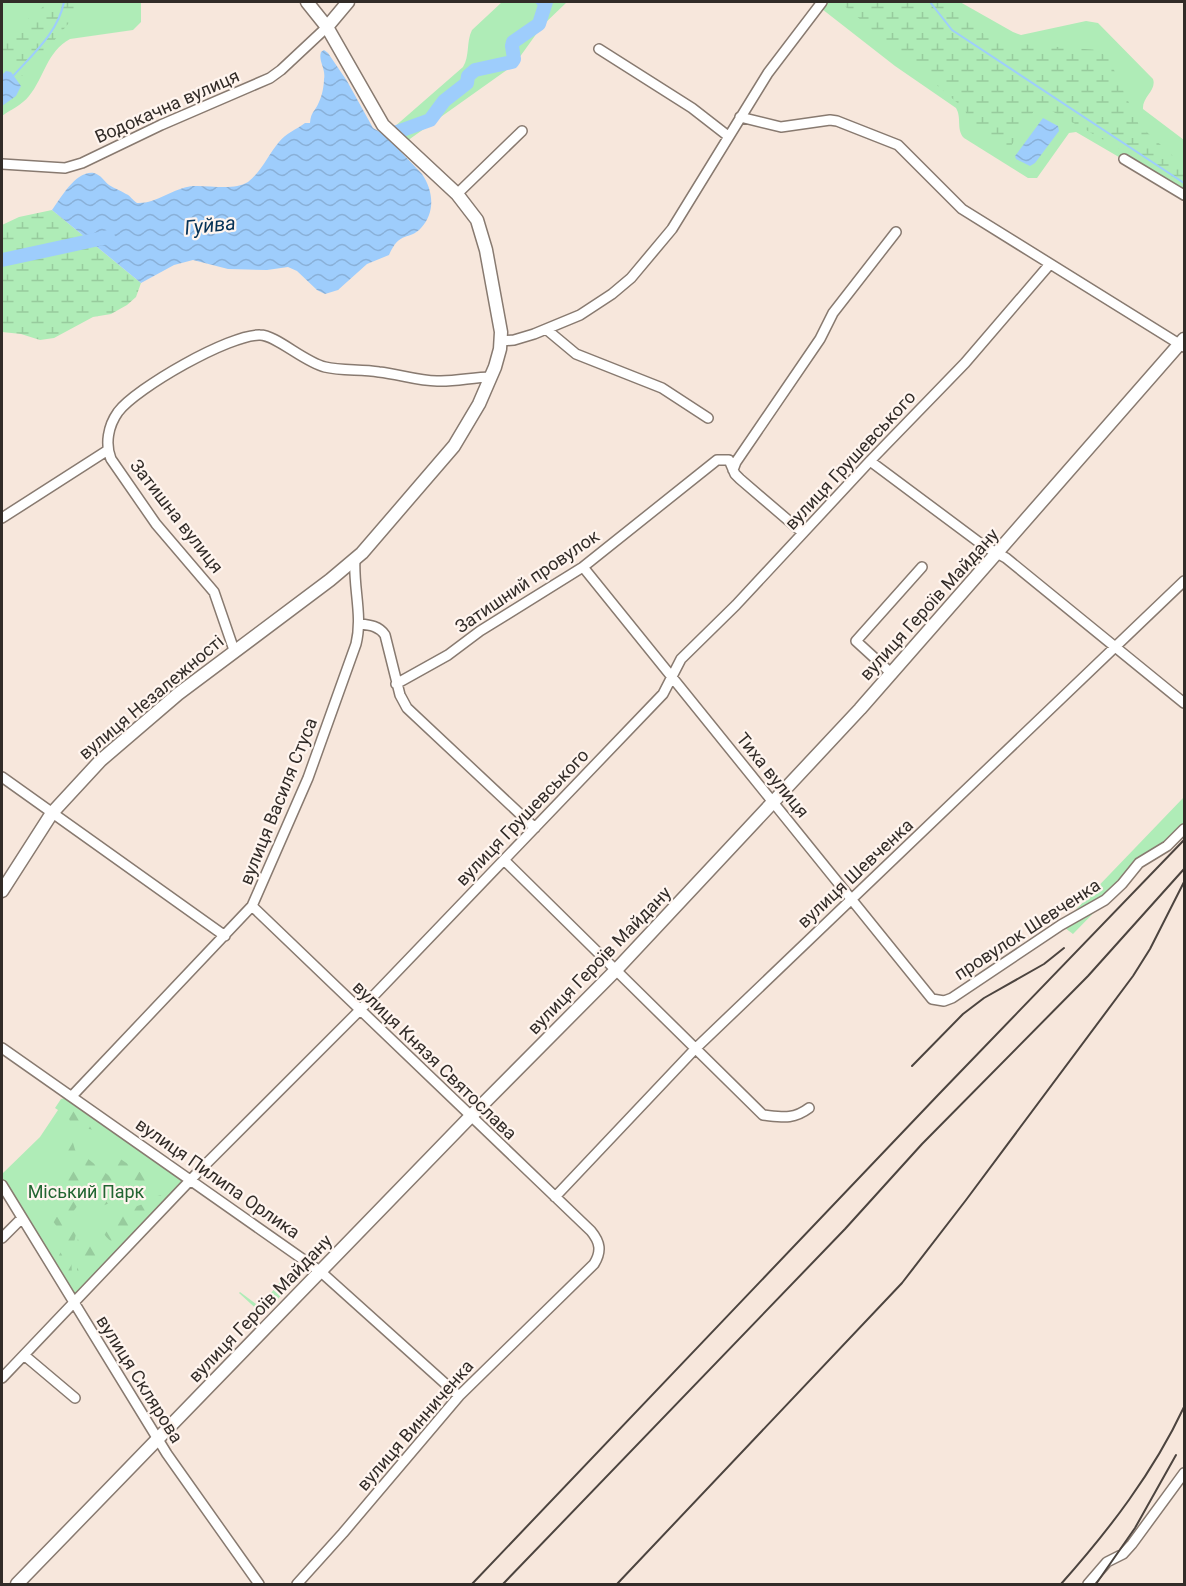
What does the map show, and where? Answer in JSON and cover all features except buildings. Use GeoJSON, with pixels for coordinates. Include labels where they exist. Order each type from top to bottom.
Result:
{"type":"FeatureCollection","features":[{"type":"Feature","properties":{"kind":"street"},"geometry":{"type":"LineString","coordinates":[[307,2],[327,27],[383,125],[457,194],[475,217],[482,233],[501,341],[514,340],[580,315],[631,278],[672,229],[768,73],[822,2]]}},
{"type":"Feature","properties":{"kind":"street"},"geometry":{"type":"LineString","coordinates":[[327,27],[348,2]]}},
{"type":"Feature","properties":{"kind":"street","name":"Водокачна вулиця"},"geometry":{"type":"LineString","coordinates":[[2,164],[65,168],[82,163],[161,124],[270,78],[327,27]]}},
{"type":"Feature","properties":{"kind":"street"},"geometry":{"type":"LineString","coordinates":[[599,49],[692,108],[728,136]]}},
{"type":"Feature","properties":{"kind":"street"},"geometry":{"type":"LineString","coordinates":[[740,117],[781,127],[837,121],[892,142],[905,150],[962,209],[1183,343]]}},
{"type":"Feature","properties":{"kind":"street"},"geometry":{"type":"LineString","coordinates":[[457,194],[522,131]]}},
{"type":"Feature","properties":{"kind":"street"},"geometry":{"type":"LineString","coordinates":[[1124,159],[1185,195]]}},
{"type":"Feature","properties":{"kind":"street"},"geometry":{"type":"LineString","coordinates":[[803,533],[740,480],[733,470],[761,424],[820,339],[832,313],[896,232]]}},
{"type":"Feature","properties":{"kind":"street","name":"вулиця Грушевського"},"geometry":{"type":"LineString","coordinates":[[2,1378],[663,694],[681,659],[736,605],[965,363],[1050,264]]}},
{"type":"Feature","properties":{"kind":"street"},"geometry":{"type":"LineString","coordinates":[[546,329],[576,354],[662,388],[708,418]]}},
{"type":"Feature","properties":{"kind":"street","name":"Затишна вулиця"},"geometry":{"type":"LineString","coordinates":[[234,650],[214,592],[156,524],[111,459],[108,450],[110,430],[120,410],[133,398],[203,353],[251,335],[265,335],[307,360],[335,369],[378,372],[435,381],[491,377]]}},
{"type":"Feature","properties":{"kind":"street","name":"вулиця Незалежності"},"geometry":{"type":"LineString","coordinates":[[2,891],[52,813],[80,781],[129,734],[234,650],[355,559],[454,446],[491,377],[501,341]]}},
{"type":"Feature","properties":{"kind":"street","name":"вулиця Героїв Майдану"},"geometry":{"type":"LineString","coordinates":[[17,1584],[471,1116],[617,969],[891,673],[1183,343]]}},
{"type":"Feature","properties":{"kind":"street"},"geometry":{"type":"LineString","coordinates":[[2,518],[108,450]]}},
{"type":"Feature","properties":{"kind":"street","name":"Затишний провулок"},"geometry":{"type":"LineString","coordinates":[[396,684],[448,655],[480,631],[583,567],[717,460],[729,460],[733,470]]}},
{"type":"Feature","properties":{"kind":"street"},"geometry":{"type":"LineString","coordinates":[[870,461],[997,554],[1006,558],[1185,703]]}},
{"type":"Feature","properties":{"kind":"street","name":"вулиця Василя Стуса"},"geometry":{"type":"LineString","coordinates":[[72,1096],[252,906],[308,778],[351,662],[360,624],[355,559]]}},
{"type":"Feature","properties":{"kind":"street","name":"Тиха вулиця"},"geometry":{"type":"LineString","coordinates":[[583,567],[673,676],[927,995],[937,1001]]}},
{"type":"Feature","properties":{"kind":"street"},"geometry":{"type":"LineString","coordinates":[[891,673],[856,641],[922,567]]}},
{"type":"Feature","properties":{"kind":"street","name":"вулиця Шевченка"},"geometry":{"type":"LineString","coordinates":[[555,1197],[695,1049],[1185,581]]}},
{"type":"Feature","properties":{"kind":"street"},"geometry":{"type":"LineString","coordinates":[[360,624],[376,627],[386,635],[396,684],[407,708],[535,828]]}},
{"type":"Feature","properties":{"kind":"street"},"geometry":{"type":"LineString","coordinates":[[2,777],[225,936]]}},
{"type":"Feature","properties":{"kind":"street","name":"провулок Шевченка"},"geometry":{"type":"LineString","coordinates":[[937,1001],[952,998],[1061,926],[1105,900],[1139,863],[1167,846],[1185,829]]}},
{"type":"Feature","properties":{"kind":"street"},"geometry":{"type":"LineString","coordinates":[[504,860],[763,1114],[780,1117],[798,1116],[809,1108]]}},
{"type":"Feature","properties":{"kind":"street","name":"вулиця Князя Святослава"},"geometry":{"type":"LineString","coordinates":[[252,906],[595,1236]]}},
{"type":"Feature","properties":{"kind":"street","name":"вулиця Пилипа Орлика"},"geometry":{"type":"LineString","coordinates":[[2,1048],[321,1272],[459,1396]]}},
{"type":"Feature","properties":{"kind":"street","name":"вулиця Склярова"},"geometry":{"type":"LineString","coordinates":[[2,1185],[167,1454],[260,1584]]}},
{"type":"Feature","properties":{"kind":"street"},"geometry":{"type":"LineString","coordinates":[[2,1238],[22,1218]]}},
{"type":"Feature","properties":{"kind":"street","name":"вулиця Винниченка"},"geometry":{"type":"LineString","coordinates":[[297,1584],[344,1533],[459,1396],[594,1264],[600,1250],[595,1236]]}},
{"type":"Feature","properties":{"kind":"street"},"geometry":{"type":"LineString","coordinates":[[24,1355],[75,1398]]}},
{"type":"Feature","properties":{"kind":"street"},"geometry":{"type":"LineString","coordinates":[[1088,1584],[1107,1562],[1123,1554],[1132,1544],[1185,1473]]}},
{"type":"Feature","properties":{"kind":"green space"},"geometry":{"type":"Polygon","coordinates":[[[2,2],[141,2],[141,22],[133,30],[70,39],[62,44],[56,50],[29,96],[2,116],[2,2]]]}},
{"type":"Feature","properties":{"kind":"green space"},"geometry":{"type":"Polygon","coordinates":[[[49,2],[78,2],[73,18],[27,73],[21,76],[2,57],[2,40],[49,2]]]}},
{"type":"Feature","properties":{"kind":"green space"},"geometry":{"type":"Polygon","coordinates":[[[502,2],[567,2],[542,26],[514,65],[407,141],[393,128],[463,67],[472,30],[502,2]]]}},
{"type":"Feature","properties":{"kind":"green space"},"geometry":{"type":"Polygon","coordinates":[[[813,2],[960,2],[1021,35],[1086,21],[1098,23],[1153,79],[1153,87],[1143,109],[1184,140],[1184,195],[1076,132],[1069,133],[1037,178],[1028,178],[964,138],[960,131],[956,108],[895,66],[813,2]]]}},
{"type":"Feature","properties":{"kind":"green space"},"geometry":{"type":"Polygon","coordinates":[[[840,2],[940,2],[995,42],[1098,50],[1109,59],[1139,125],[1184,166],[1184,185],[1043,106],[1034,111],[1011,146],[1004,150],[1000,149],[971,127],[965,110],[961,106],[840,2]]]}},
{"type":"Feature","properties":{"kind":"green space"},"geometry":{"type":"Polygon","coordinates":[[[52,210],[141,283],[136,297],[111,314],[93,317],[54,338],[40,340],[21,334],[2,332],[2,225],[19,217],[52,210]]]}},
{"type":"Feature","properties":{"kind":"green space"},"geometry":{"type":"Polygon","coordinates":[[[1184,797],[1184,829],[1151,854],[1073,934],[1061,925],[1184,797]]]}},
{"type":"Feature","properties":{"kind":"green space","name":"Міський Парк"},"geometry":{"type":"Polygon","coordinates":[[[72,1096],[191,1180],[73,1304],[2,1186],[2,1174],[40,1137],[58,1110],[55,1108],[61,1099],[72,1096]]]}},
{"type":"Feature","properties":{"kind":"green space"},"geometry":{"type":"Polygon","coordinates":[[[71,1109],[122,1146],[122,1149],[92,1129],[78,1132],[74,1130],[66,1112],[71,1109]]]}},
{"type":"Feature","properties":{"kind":"green space"},"geometry":{"type":"Polygon","coordinates":[[[69,1133],[82,1175],[82,1194],[72,1213],[53,1212],[50,1209],[59,1192],[63,1175],[63,1138],[69,1133]]]}},
{"type":"Feature","properties":{"kind":"green space"},"geometry":{"type":"Polygon","coordinates":[[[112,1152],[116,1152],[119,1158],[150,1179],[148,1183],[115,1175],[104,1164],[112,1152]]]}},
{"type":"Feature","properties":{"kind":"green space"},"geometry":{"type":"Polygon","coordinates":[[[87,1158],[113,1179],[145,1187],[146,1190],[99,1207],[85,1205],[88,1178],[84,1159],[87,1158]]]}},
{"type":"Feature","properties":{"kind":"green space"},"geometry":{"type":"Polygon","coordinates":[[[160,1195],[162,1198],[118,1243],[109,1239],[98,1225],[100,1218],[143,1204],[144,1201],[160,1195]]]}},
{"type":"Feature","properties":{"kind":"green space"},"geometry":{"type":"Polygon","coordinates":[[[33,1214],[73,1219],[77,1230],[71,1255],[72,1275],[70,1279],[67,1278],[58,1258],[66,1247],[67,1240],[52,1220],[45,1218],[35,1222],[31,1221],[30,1216],[33,1214]]]}},
{"type":"Feature","properties":{"kind":"green space"},"geometry":{"type":"Polygon","coordinates":[[[83,1231],[87,1231],[102,1252],[102,1256],[80,1280],[77,1279],[77,1268],[85,1256],[78,1252],[77,1243],[83,1231]]]}},
{"type":"Feature","properties":{"kind":"green space"},"geometry":{"type":"Polygon","coordinates":[[[297,1273],[300,1275],[263,1315],[239,1293],[260,1307],[283,1278],[290,1283],[297,1273]]]}},
{"type":"Feature","properties":{"kind":"water"},"geometry":{"type":"Polygon","coordinates":[[[324,50],[347,81],[373,128],[385,135],[422,174],[429,187],[431,201],[426,222],[417,232],[401,239],[389,255],[367,264],[338,290],[325,294],[317,290],[297,271],[288,267],[267,270],[228,269],[193,260],[174,265],[141,283],[52,210],[75,180],[87,173],[99,175],[109,185],[128,195],[137,203],[151,201],[186,187],[229,187],[248,182],[282,139],[305,123],[310,123],[323,91],[324,75],[320,55],[324,50]]]}},
{"type":"Feature","properties":{"kind":"water"},"geometry":{"type":"Polygon","coordinates":[[[6,71],[11,72],[21,86],[16,96],[2,106],[2,75],[6,71]]]}},
{"type":"Feature","properties":{"kind":"water"},"geometry":{"type":"Polygon","coordinates":[[[1043,118],[1058,126],[1059,131],[1035,163],[1030,166],[1016,159],[1015,156],[1043,118]]]}},
{"type":"Feature","properties":{"kind":"waterway"},"geometry":{"type":"LineString","coordinates":[[14,75],[51,32],[64,2]]}},
{"type":"Feature","properties":{"kind":"waterway"},"geometry":{"type":"LineString","coordinates":[[536,2],[544,6]]}},
{"type":"Feature","properties":{"kind":"waterway","name":"Гуйва"},"geometry":{"type":"LineString","coordinates":[[397,132],[430,120],[444,101],[467,83],[468,76],[475,70],[512,62],[514,59],[513,42],[539,24],[546,2]]}},
{"type":"Feature","properties":{"kind":"waterway"},"geometry":{"type":"LineString","coordinates":[[930,2],[952,30],[1184,183]]}},
{"type":"Feature","properties":{"kind":"waterway","name":"Гуйва"},"geometry":{"type":"LineString","coordinates":[[2,260],[108,237]]}},
{"type":"Feature","properties":{"kind":"railway"},"geometry":{"type":"LineString","coordinates":[[472,1584],[1184,840]]}},
{"type":"Feature","properties":{"kind":"railway"},"geometry":{"type":"LineString","coordinates":[[503,1584],[845,1229],[922,1144],[1088,976],[1184,869]]}},
{"type":"Feature","properties":{"kind":"railway"},"geometry":{"type":"LineString","coordinates":[[617,1584],[902,1283],[1133,976],[1150,949],[1184,882]]}},
{"type":"Feature","properties":{"kind":"railway"},"geometry":{"type":"LineString","coordinates":[[912,1066],[963,1014],[984,998],[1044,964],[1064,948]]}},
{"type":"Feature","properties":{"kind":"railway"},"geometry":{"type":"LineString","coordinates":[[1061,1584],[1129,1500],[1158,1455],[1184,1407]]}},
{"type":"Feature","properties":{"kind":"railway"},"geometry":{"type":"LineString","coordinates":[[1096,1584],[1135,1528],[1176,1455]]}}]}
